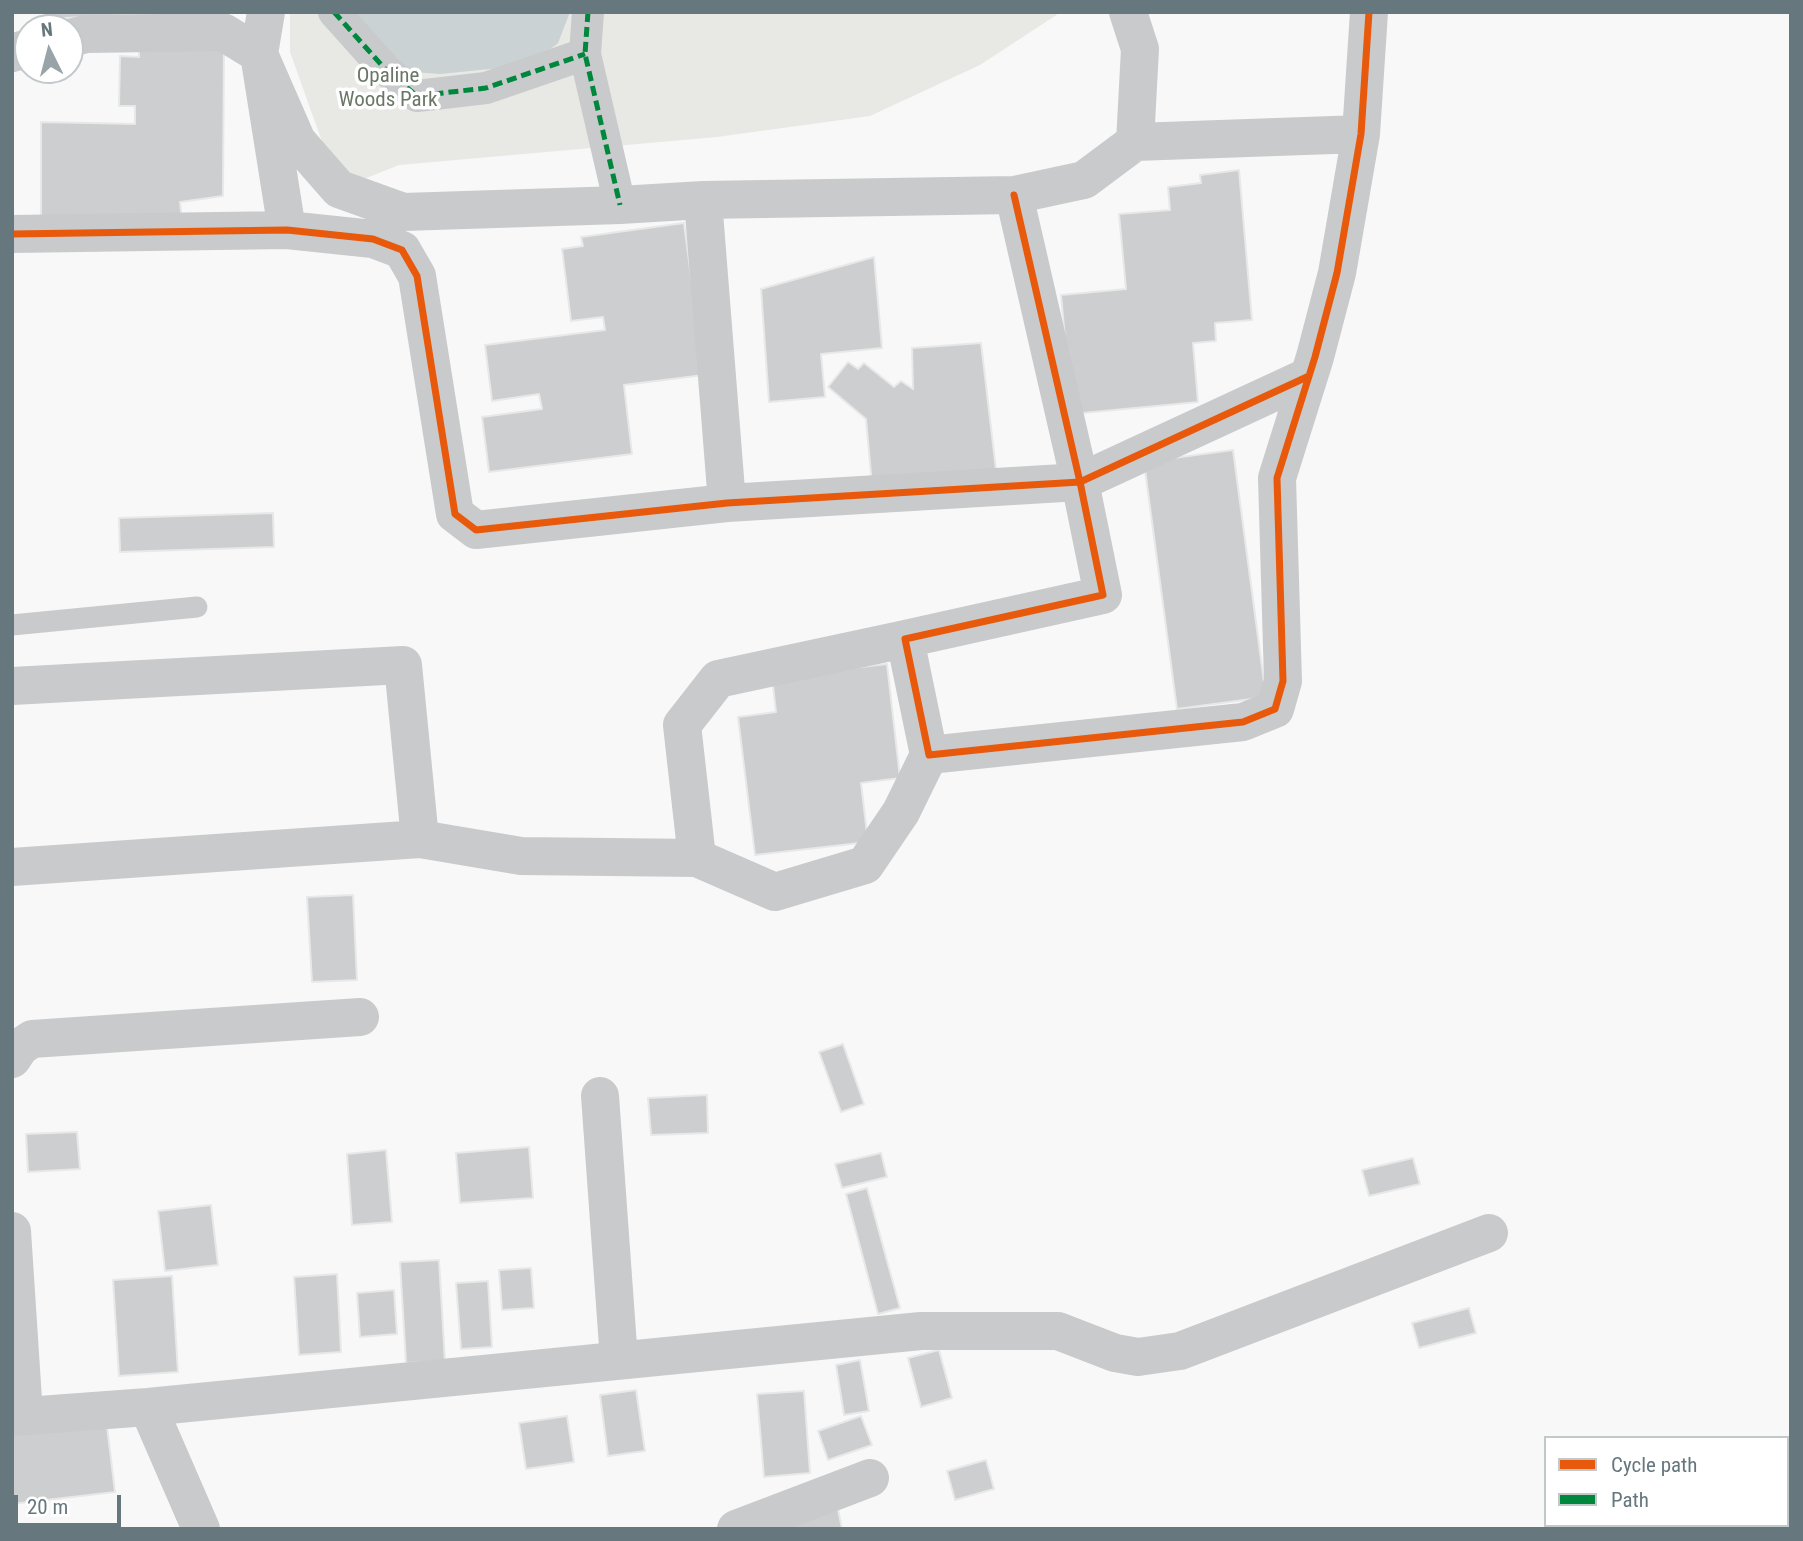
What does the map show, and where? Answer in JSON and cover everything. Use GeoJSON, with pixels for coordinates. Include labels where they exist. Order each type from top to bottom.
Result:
{"type":"FeatureCollection","features":[{"type":"Feature","properties":{"kind":"street"},"geometry":{"type":"LineString","coordinates":[[266,12],[259,54],[287,230]]}},
{"type":"Feature","properties":{"kind":"street"},"geometry":{"type":"LineString","coordinates":[[334,12],[386,70],[417,96],[486,88],[585,54]]}},
{"type":"Feature","properties":{"kind":"street"},"geometry":{"type":"LineString","coordinates":[[589,12],[585,54],[620,205]]}},
{"type":"Feature","properties":{"kind":"street"},"geometry":{"type":"LineString","coordinates":[[1128,12],[1140,49],[1135,142]]}},
{"type":"Feature","properties":{"kind":"street"},"geometry":{"type":"LineString","coordinates":[[929,755],[1242,722],[1275,709],[1283,681],[1277,478],[1337,273],[1361,135],[1369,12]]}},
{"type":"Feature","properties":{"kind":"street"},"geometry":{"type":"LineString","coordinates":[[84,34],[223,32],[259,54],[297,141],[339,189],[403,212],[703,200],[1014,195],[1084,180],[1135,142],[1361,135]]}},
{"type":"Feature","properties":{"kind":"street"},"geometry":{"type":"LineString","coordinates":[[697,858],[682,725],[718,679],[1103,595],[1014,195]]}},
{"type":"Feature","properties":{"kind":"street"},"geometry":{"type":"LineString","coordinates":[[703,200],[727,503]]}},
{"type":"Feature","properties":{"kind":"street"},"geometry":{"type":"LineString","coordinates":[[12,234],[287,230],[373,239],[402,250],[416,276],[455,514],[476,530],[727,503],[1080,482],[1309,376]]}},
{"type":"Feature","properties":{"kind":"street"},"geometry":{"type":"LineString","coordinates":[[12,867],[420,839],[520,856],[697,858],[775,892],[864,865],[901,812],[929,755],[905,639]]}},
{"type":"Feature","properties":{"kind":"street"},"geometry":{"type":"LineString","coordinates":[[12,686],[403,665],[420,839]]}},
{"type":"Feature","properties":{"kind":"street"},"geometry":{"type":"LineString","coordinates":[[12,1059],[20,1047],[32,1039],[360,1017]]}},
{"type":"Feature","properties":{"kind":"street"},"geometry":{"type":"LineString","coordinates":[[600,1096],[620,1360]]}},
{"type":"Feature","properties":{"kind":"street"},"geometry":{"type":"LineString","coordinates":[[12,1231],[18,1416],[148,1407],[921,1331],[1058,1331],[1115,1353],[1138,1357],[1180,1351],[1489,1233]]}},
{"type":"Feature","properties":{"kind":"street"},"geometry":{"type":"LineString","coordinates":[[148,1407],[201,1529]]}},
{"type":"Feature","properties":{"kind":"street"},"geometry":{"type":"LineString","coordinates":[[736,1529],[870,1478]]}},
{"type":"Feature","properties":{"kind":"lane"},"geometry":{"type":"LineString","coordinates":[[12,625],[197,607]]}},
{"type":"Feature","properties":{"kind":"green space","name":"Opaline Woods Park"},"geometry":{"type":"Polygon","coordinates":[[[290,12],[1061,12],[980,65],[870,116],[717,137],[399,165],[339,189],[290,52],[290,12]]]}},
{"type":"Feature","properties":{"kind":"shaded area"},"geometry":{"type":"Polygon","coordinates":[[[348,12],[570,12],[558,43],[530,65],[440,74],[386,70],[348,12]]]}},
{"type":"Feature","properties":{"kind":"building"},"geometry":{"type":"Polygon","coordinates":[[[149,12],[84,17],[84,14],[44,14],[149,12]]]}},
{"type":"Feature","properties":{"kind":"building"},"geometry":{"type":"Polygon","coordinates":[[[224,41],[223,196],[180,202],[182,220],[41,219],[41,122],[135,124],[135,106],[119,106],[120,56],[139,57],[139,47],[224,41]]]}},
{"type":"Feature","properties":{"kind":"building"},"geometry":{"type":"Polygon","coordinates":[[[1239,170],[1252,320],[1215,323],[1216,341],[1193,343],[1198,402],[1072,414],[1061,295],[1126,289],[1119,214],[1170,210],[1168,187],[1201,183],[1200,175],[1239,170]]]}},
{"type":"Feature","properties":{"kind":"building"},"geometry":{"type":"Polygon","coordinates":[[[684,223],[704,375],[624,385],[632,454],[489,472],[482,417],[542,409],[539,394],[492,401],[485,345],[605,330],[603,317],[571,321],[562,249],[583,246],[581,237],[684,223]]]}},
{"type":"Feature","properties":{"kind":"building"},"geometry":{"type":"Polygon","coordinates":[[[874,257],[882,348],[821,354],[825,397],[769,402],[761,289],[874,257]]]}},
{"type":"Feature","properties":{"kind":"building"},"geometry":{"type":"Polygon","coordinates":[[[981,343],[996,470],[872,485],[866,419],[828,387],[848,362],[858,369],[864,363],[894,387],[901,381],[913,389],[912,348],[981,343]]]}},
{"type":"Feature","properties":{"kind":"building"},"geometry":{"type":"Polygon","coordinates":[[[1233,450],[1266,697],[1177,709],[1144,462],[1233,450]]]}},
{"type":"Feature","properties":{"kind":"building"},"geometry":{"type":"Polygon","coordinates":[[[273,513],[274,547],[120,552],[119,518],[273,513]]]}},
{"type":"Feature","properties":{"kind":"building"},"geometry":{"type":"Polygon","coordinates":[[[887,664],[900,778],[861,783],[868,842],[755,855],[738,717],[776,712],[772,677],[887,664]]]}},
{"type":"Feature","properties":{"kind":"building"},"geometry":{"type":"Polygon","coordinates":[[[353,895],[357,980],[312,982],[307,897],[353,895]]]}},
{"type":"Feature","properties":{"kind":"building"},"geometry":{"type":"Polygon","coordinates":[[[843,1044],[864,1104],[841,1112],[819,1052],[843,1044]]]}},
{"type":"Feature","properties":{"kind":"building"},"geometry":{"type":"Polygon","coordinates":[[[707,1095],[708,1133],[651,1135],[648,1098],[707,1095]]]}},
{"type":"Feature","properties":{"kind":"building"},"geometry":{"type":"Polygon","coordinates":[[[77,1132],[80,1169],[28,1172],[26,1134],[77,1132]]]}},
{"type":"Feature","properties":{"kind":"building"},"geometry":{"type":"Polygon","coordinates":[[[529,1147],[533,1198],[460,1203],[456,1153],[529,1147]]]}},
{"type":"Feature","properties":{"kind":"building"},"geometry":{"type":"Polygon","coordinates":[[[386,1150],[392,1222],[352,1225],[347,1154],[386,1150]]]}},
{"type":"Feature","properties":{"kind":"building"},"geometry":{"type":"Polygon","coordinates":[[[881,1153],[887,1177],[842,1188],[835,1164],[881,1153]]]}},
{"type":"Feature","properties":{"kind":"building"},"geometry":{"type":"Polygon","coordinates":[[[1413,1158],[1420,1184],[1369,1196],[1362,1170],[1413,1158]]]}},
{"type":"Feature","properties":{"kind":"building"},"geometry":{"type":"Polygon","coordinates":[[[867,1188],[900,1308],[878,1314],[846,1194],[867,1188]]]}},
{"type":"Feature","properties":{"kind":"building"},"geometry":{"type":"Polygon","coordinates":[[[211,1205],[218,1265],[165,1271],[158,1211],[211,1205]]]}},
{"type":"Feature","properties":{"kind":"building"},"geometry":{"type":"Polygon","coordinates":[[[439,1260],[445,1361],[406,1363],[400,1262],[439,1260]]]}},
{"type":"Feature","properties":{"kind":"building"},"geometry":{"type":"Polygon","coordinates":[[[531,1268],[534,1308],[502,1310],[499,1270],[531,1268]]]}},
{"type":"Feature","properties":{"kind":"building"},"geometry":{"type":"Polygon","coordinates":[[[337,1274],[341,1352],[299,1355],[294,1277],[337,1274]]]}},
{"type":"Feature","properties":{"kind":"building"},"geometry":{"type":"Polygon","coordinates":[[[172,1276],[178,1372],[119,1376],[113,1280],[172,1276]]]}},
{"type":"Feature","properties":{"kind":"building"},"geometry":{"type":"Polygon","coordinates":[[[488,1281],[492,1347],[461,1349],[456,1283],[488,1281]]]}},
{"type":"Feature","properties":{"kind":"building"},"geometry":{"type":"Polygon","coordinates":[[[394,1290],[397,1334],[360,1337],[357,1293],[394,1290]]]}},
{"type":"Feature","properties":{"kind":"building"},"geometry":{"type":"Polygon","coordinates":[[[1469,1308],[1476,1333],[1419,1348],[1412,1323],[1469,1308]]]}},
{"type":"Feature","properties":{"kind":"building"},"geometry":{"type":"Polygon","coordinates":[[[939,1350],[952,1398],[921,1407],[908,1358],[939,1350]]]}},
{"type":"Feature","properties":{"kind":"building"},"geometry":{"type":"Polygon","coordinates":[[[860,1360],[869,1411],[844,1415],[836,1365],[860,1360]]]}},
{"type":"Feature","properties":{"kind":"building"},"geometry":{"type":"Polygon","coordinates":[[[636,1390],[645,1451],[608,1456],[600,1395],[636,1390]]]}},
{"type":"Feature","properties":{"kind":"building"},"geometry":{"type":"Polygon","coordinates":[[[804,1391],[810,1473],[764,1477],[757,1394],[804,1391]]]}},
{"type":"Feature","properties":{"kind":"building"},"geometry":{"type":"Polygon","coordinates":[[[567,1416],[574,1462],[526,1469],[519,1423],[567,1416]]]}},
{"type":"Feature","properties":{"kind":"building"},"geometry":{"type":"Polygon","coordinates":[[[861,1416],[872,1445],[828,1460],[818,1431],[861,1416]]]}},
{"type":"Feature","properties":{"kind":"building"},"geometry":{"type":"Polygon","coordinates":[[[106,1418],[115,1492],[12,1504],[12,1428],[106,1418]]]}},
{"type":"Feature","properties":{"kind":"building"},"geometry":{"type":"Polygon","coordinates":[[[986,1460],[994,1489],[955,1500],[947,1471],[986,1460]]]}},
{"type":"Feature","properties":{"kind":"building"},"geometry":{"type":"Polygon","coordinates":[[[838,1509],[842,1529],[785,1529],[838,1509]]]}},
{"type":"Feature","properties":{"kind":"marked path"},"geometry":{"type":"LineString","coordinates":[[334,12],[386,70],[417,96],[486,88],[585,54]]}},
{"type":"Feature","properties":{"kind":"marked path"},"geometry":{"type":"LineString","coordinates":[[588,12],[585,54],[620,205]]}},
{"type":"Feature","properties":{"kind":"cycle path"},"geometry":{"type":"LineString","coordinates":[[1014,195],[1103,595],[905,639],[929,755],[1243,722],[1275,709],[1283,681],[1277,478],[1315,357],[1337,273],[1361,134],[1369,12]]}},
{"type":"Feature","properties":{"kind":"cycle path"},"geometry":{"type":"LineString","coordinates":[[12,234],[287,230],[373,239],[402,250],[417,276],[455,514],[476,530],[727,503],[1080,482],[1309,376]]}}]}
